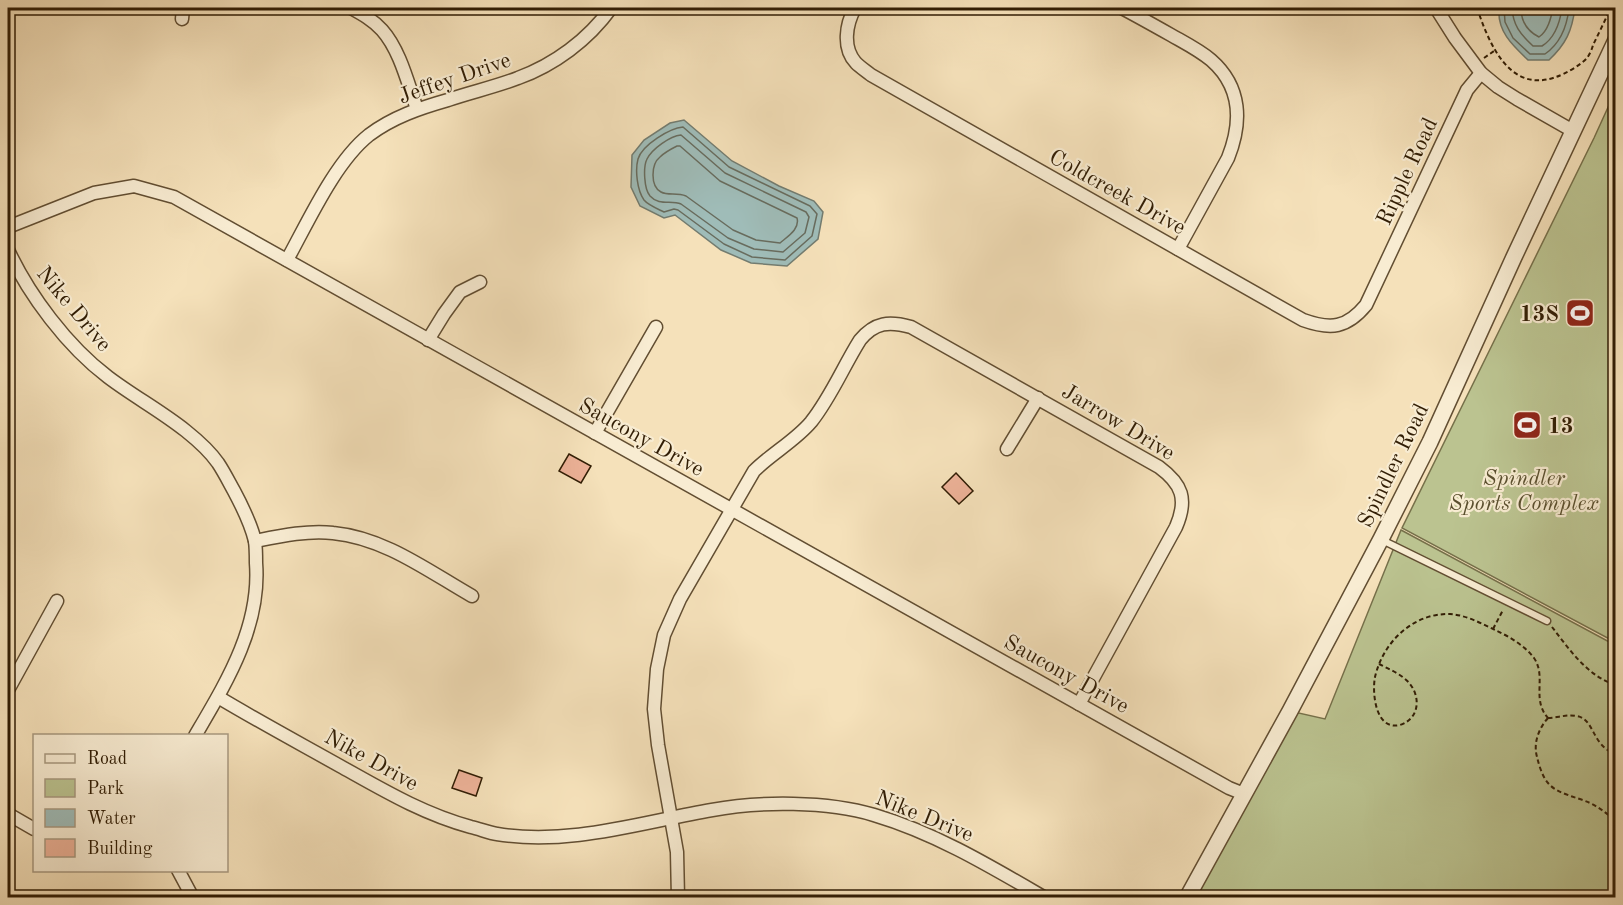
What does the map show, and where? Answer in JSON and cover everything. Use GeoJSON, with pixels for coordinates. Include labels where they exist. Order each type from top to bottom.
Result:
{"type":"FeatureCollection","features":[{"type":"Feature","properties":{"kind":"street"},"geometry":{"type":"LineString","coordinates":[[351,8],[372,21],[389,38],[417,109]]}},
{"type":"Feature","properties":{"kind":"street","name":"Jeffey Drive"},"geometry":{"type":"LineString","coordinates":[[287,260],[331,181],[349,155],[368,136],[388,122],[417,109],[519,78],[536,70],[560,57],[585,38],[611,8]]}},
{"type":"Feature","properties":{"kind":"street","name":"Coldcreek Drive"},"geometry":{"type":"LineString","coordinates":[[855,8],[848,26],[847,42],[855,62],[871,75],[1304,320],[1331,327],[1343,324],[1357,315],[1366,305],[1374,289]]}},
{"type":"Feature","properties":{"kind":"street"},"geometry":{"type":"LineString","coordinates":[[1122,8],[1211,60],[1222,71],[1235,98],[1238,129],[1234,144],[1178,249]]}},
{"type":"Feature","properties":{"kind":"street"},"geometry":{"type":"LineString","coordinates":[[1436,8],[1481,73],[1517,99],[1573,131]]}},
{"type":"Feature","properties":{"kind":"street","name":"Spindler Road"},"geometry":{"type":"LineString","coordinates":[[1187,897],[1382,539],[1430,442],[1616,40]]}},
{"type":"Feature","properties":{"kind":"street","name":"Ripple Road"},"geometry":{"type":"LineString","coordinates":[[1374,289],[1467,90],[1481,73]]}},
{"type":"Feature","properties":{"kind":"street","name":"Saucony Drive"},"geometry":{"type":"LineString","coordinates":[[8,227],[94,193],[134,186],[174,197],[1078,704],[1229,788],[1244,794]]}},
{"type":"Feature","properties":{"kind":"street","name":"Nike Drive"},"geometry":{"type":"LineString","coordinates":[[8,250],[19,274],[39,305],[84,358],[108,378],[187,432],[217,462],[241,502],[255,541],[257,575],[254,607],[241,650],[218,697],[406,803],[449,821],[497,834],[547,838],[592,833],[714,809],[775,803],[839,807],[872,814],[958,848],[1045,897]]}},
{"type":"Feature","properties":{"kind":"street"},"geometry":{"type":"LineString","coordinates":[[428,340],[460,292],[480,282]]}},
{"type":"Feature","properties":{"kind":"street","name":"Jarrow Drive"},"geometry":{"type":"LineString","coordinates":[[731,509],[762,462],[796,437],[812,420],[860,340],[866,332],[881,324],[896,323],[911,327],[1038,398],[1159,466],[1171,476],[1182,496],[1181,516],[1176,527],[1078,704]]}},
{"type":"Feature","properties":{"kind":"street"},"geometry":{"type":"LineString","coordinates":[[595,434],[656,327]]}},
{"type":"Feature","properties":{"kind":"street"},"geometry":{"type":"LineString","coordinates":[[1007,448],[1038,398]]}},
{"type":"Feature","properties":{"kind":"street"},"geometry":{"type":"LineString","coordinates":[[678,897],[677,852],[654,709],[657,669],[664,635],[680,599],[731,509]]}},
{"type":"Feature","properties":{"kind":"street"},"geometry":{"type":"LineString","coordinates":[[255,541],[290,535],[332,533],[360,538],[389,548],[472,596]]}},
{"type":"Feature","properties":{"kind":"street"},"geometry":{"type":"LineString","coordinates":[[8,690],[57,601]]}},
{"type":"Feature","properties":{"kind":"street"},"geometry":{"type":"LineString","coordinates":[[196,734],[218,697]]}},
{"type":"Feature","properties":{"kind":"street"},"geometry":{"type":"LineString","coordinates":[[8,814],[33,828]]}},
{"type":"Feature","properties":{"kind":"street"},"geometry":{"type":"LineString","coordinates":[[179,872],[193,897]]}},
{"type":"Feature","properties":{"kind":"lane"},"geometry":{"type":"LineString","coordinates":[[1382,539],[1547,621]]}},
{"type":"Feature","properties":{"kind":"path"},"geometry":{"type":"LineString","coordinates":[[1477,8],[1494,51],[1509,68],[1522,78],[1539,81],[1565,74],[1587,58],[1611,8]]}},
{"type":"Feature","properties":{"kind":"path"},"geometry":{"type":"LineString","coordinates":[[1493,629],[1507,601]]}},
{"type":"Feature","properties":{"kind":"path"},"geometry":{"type":"LineString","coordinates":[[1379,664],[1409,683],[1416,699],[1415,713],[1400,725],[1384,721],[1378,711],[1374,680],[1379,664],[1386,649],[1398,634],[1411,624],[1435,616],[1451,614],[1477,622],[1512,639],[1534,658],[1539,672],[1540,706],[1548,718]]}},
{"type":"Feature","properties":{"kind":"path"},"geometry":{"type":"LineString","coordinates":[[1547,621],[1579,661],[1605,682],[1616,685]]}},
{"type":"Feature","properties":{"kind":"path"},"geometry":{"type":"LineString","coordinates":[[1548,718],[1573,715],[1584,718],[1589,722],[1603,747],[1616,754]]}},
{"type":"Feature","properties":{"kind":"path"},"geometry":{"type":"LineString","coordinates":[[1548,718],[1539,733],[1536,752],[1540,768],[1548,782],[1597,807],[1616,822]]}},
{"type":"Feature","properties":{"kind":"green space","name":"Spindler Sports Complex"},"geometry":{"type":"Polygon","coordinates":[[[1615,92],[1615,642],[1402,528],[1615,92]]]}},
{"type":"Feature","properties":{"kind":"green space"},"geometry":{"type":"Polygon","coordinates":[[[1401,530],[1615,645],[1615,897],[1187,898],[1290,711],[1325,719],[1401,530]]]}},
{"type":"Feature","properties":{"kind":"water"},"geometry":{"type":"Polygon","coordinates":[[[1499,8],[1575,8],[1567,37],[1555,54],[1549,60],[1528,60],[1503,31],[1499,8]]]}},
{"type":"Feature","properties":{"kind":"water"},"geometry":{"type":"Polygon","coordinates":[[[684,120],[732,161],[779,186],[814,201],[823,212],[818,239],[787,266],[751,263],[721,250],[675,215],[664,218],[640,206],[631,187],[632,155],[644,140],[670,123],[684,120]]]}},
{"type":"Feature","properties":{"kind":"building"},"geometry":{"type":"Polygon","coordinates":[[[569,454],[591,466],[581,483],[559,471],[569,454]]]}},
{"type":"Feature","properties":{"kind":"building"},"geometry":{"type":"Polygon","coordinates":[[[956,473],[973,491],[959,504],[942,487],[956,473]]]}},
{"type":"Feature","properties":{"kind":"building"},"geometry":{"type":"Polygon","coordinates":[[[459,770],[482,778],[476,796],[452,788],[459,770]]]}},
{"type":"Feature","properties":{"kind":"place","name":"13S"},"geometry":{"type":"Point","coordinates":[1580,313]}},
{"type":"Feature","properties":{"kind":"place","name":"13"},"geometry":{"type":"Point","coordinates":[1527,425]}}]}
